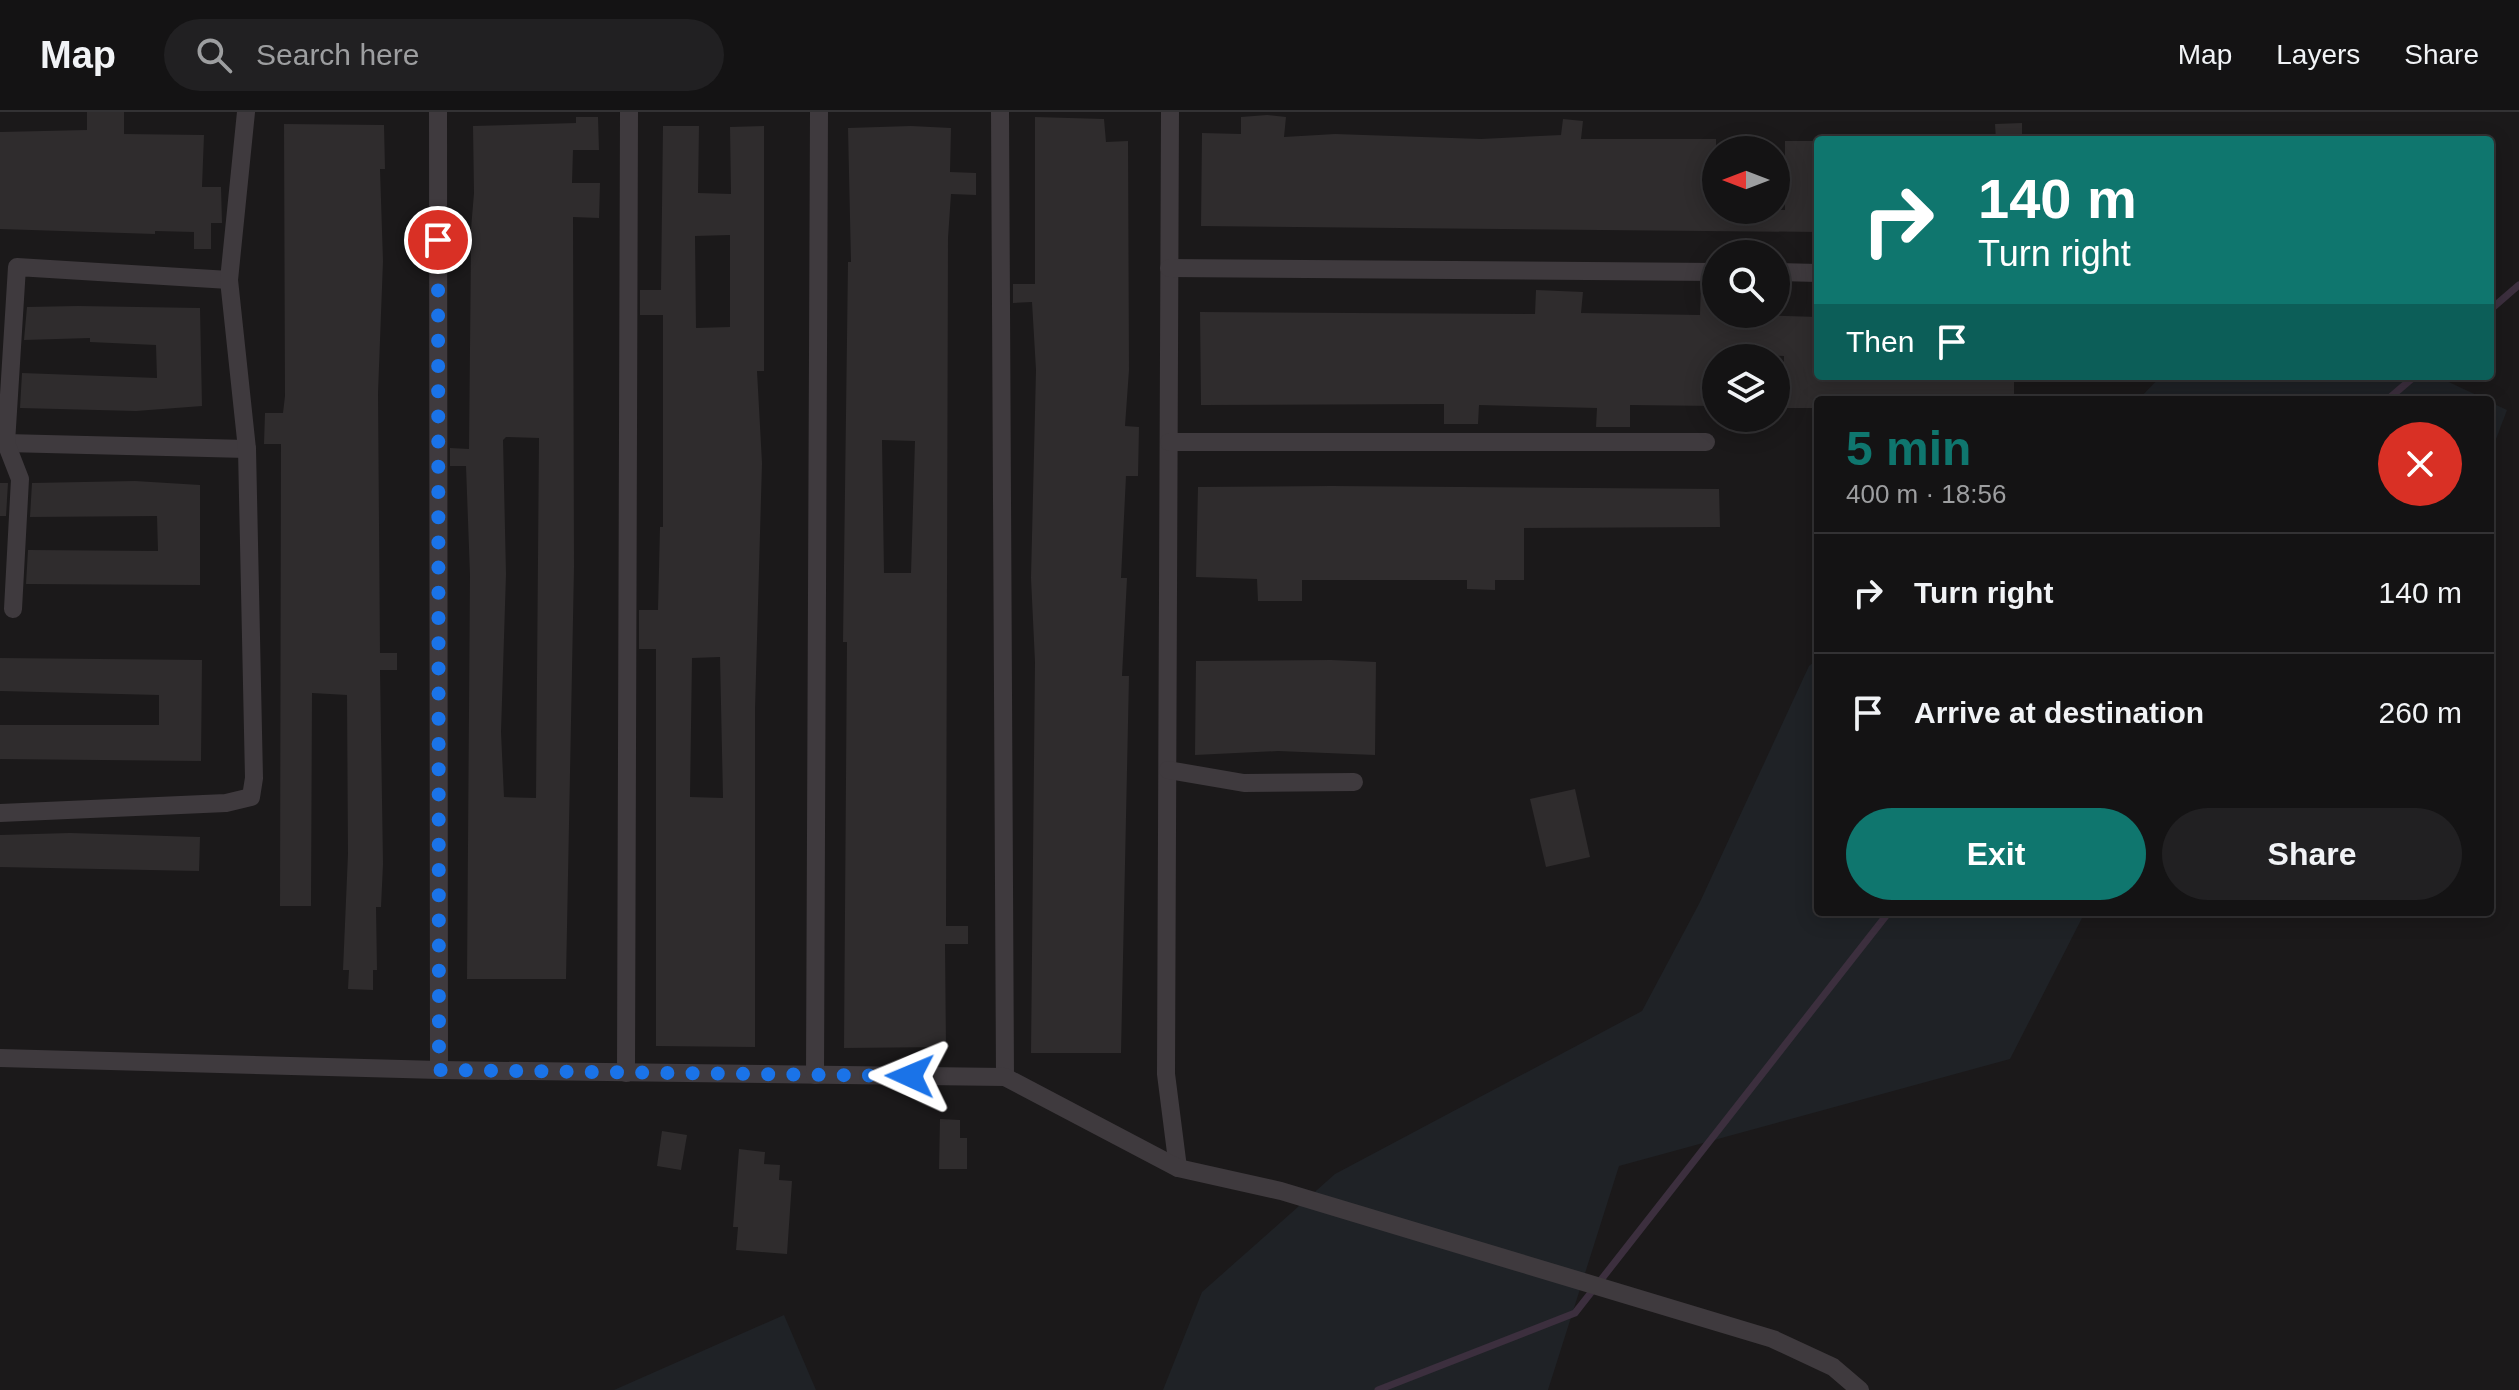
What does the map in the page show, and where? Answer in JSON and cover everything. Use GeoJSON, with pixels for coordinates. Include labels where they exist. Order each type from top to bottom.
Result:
{"type":"FeatureCollection","features":[{"type":"Feature","properties":{"kind":"street"},"geometry":{"type":"LineString","coordinates":[[0,813],[226,803],[251,797],[254,778],[247,449],[229,280],[246,112]]}},
{"type":"Feature","properties":{"kind":"street"},"geometry":{"type":"LineString","coordinates":[[438,112],[439,1070]]}},
{"type":"Feature","properties":{"kind":"street"},"geometry":{"type":"LineString","coordinates":[[626,1073],[629,112]]}},
{"type":"Feature","properties":{"kind":"street"},"geometry":{"type":"LineString","coordinates":[[815,1075],[819,112]]}},
{"type":"Feature","properties":{"kind":"street"},"geometry":{"type":"LineString","coordinates":[[1000,112],[1005,1077]]}},
{"type":"Feature","properties":{"kind":"street"},"geometry":{"type":"LineString","coordinates":[[1170,112],[1166,1074],[1178,1168]]}},
{"type":"Feature","properties":{"kind":"street"},"geometry":{"type":"LineString","coordinates":[[13,609],[20,479],[6,443],[17,267],[229,280]]}},
{"type":"Feature","properties":{"kind":"street"},"geometry":{"type":"LineString","coordinates":[[1169,268],[1702,272]]}},
{"type":"Feature","properties":{"kind":"street"},"geometry":{"type":"LineString","coordinates":[[1790,272],[1814,273]]}},
{"type":"Feature","properties":{"kind":"street"},"geometry":{"type":"LineString","coordinates":[[1169,442],[1706,442]]}},
{"type":"Feature","properties":{"kind":"street"},"geometry":{"type":"LineString","coordinates":[[6,443],[247,449]]}},
{"type":"Feature","properties":{"kind":"street"},"geometry":{"type":"LineString","coordinates":[[1168,770],[1244,783],[1354,782]]}},
{"type":"Feature","properties":{"kind":"street"},"geometry":{"type":"LineString","coordinates":[[0,1058],[439,1070],[1005,1077],[1178,1168],[1281,1191],[1773,1339],[1833,1367],[1860,1390]]}},
{"type":"Feature","properties":{"kind":"shaded area"},"geometry":{"type":"Polygon","coordinates":[[[2157,380],[2444,380],[2478,396],[2142,396],[2157,380]]]}},
{"type":"Feature","properties":{"kind":"shaded area"},"geometry":{"type":"Polygon","coordinates":[[[2494,404],[2507,410],[2494,444],[2494,404]]]}},
{"type":"Feature","properties":{"kind":"shaded area"},"geometry":{"type":"Polygon","coordinates":[[[1814,662],[1814,916],[2086,916],[2082,918],[2010,1059],[1619,1166],[1548,1390],[1163,1390],[1202,1292],[1335,1174],[1642,1011],[1700,902],[1809,666],[1814,662]]]}},
{"type":"Feature","properties":{"kind":"shaded area"},"geometry":{"type":"Polygon","coordinates":[[[784,1315],[816,1390],[614,1390],[784,1315]]]}},
{"type":"Feature","properties":{"kind":"building"},"geometry":{"type":"Polygon","coordinates":[[[87,112],[124,112],[124,134],[204,135],[202,187],[221,187],[222,223],[211,223],[211,249],[194,249],[194,232],[155,231],[155,234],[0,229],[0,132],[87,130],[87,112]]]}},
{"type":"Feature","properties":{"kind":"building"},"geometry":{"type":"Polygon","coordinates":[[[1267,115],[1286,117],[1284,137],[1335,134],[1481,139],[1561,135],[1563,119],[1583,121],[1581,139],[1702,139],[1702,224],[1790,224],[1790,141],[1814,141],[1814,232],[1201,226],[1202,133],[1241,134],[1241,117],[1267,115]]]}},
{"type":"Feature","properties":{"kind":"building"},"geometry":{"type":"Polygon","coordinates":[[[576,117],[598,117],[599,150],[573,150],[572,183],[600,183],[599,218],[573,217],[574,567],[566,979],[467,979],[470,575],[466,466],[450,466],[450,448],[469,449],[471,247],[450,246],[450,229],[471,229],[473,126],[576,123],[576,117]],[[506,437],[503,440],[506,574],[501,732],[504,797],[536,798],[539,438],[506,437]]]}},
{"type":"Feature","properties":{"kind":"building"},"geometry":{"type":"Polygon","coordinates":[[[1035,117],[1104,119],[1106,142],[1128,141],[1129,370],[1125,426],[1139,427],[1138,476],[1126,476],[1121,578],[1127,578],[1122,676],[1129,676],[1121,1053],[1031,1053],[1035,662],[1031,578],[1036,370],[1032,302],[1013,303],[1013,284],[1035,284],[1035,117]]]}},
{"type":"Feature","properties":{"kind":"building"},"geometry":{"type":"Polygon","coordinates":[[[2022,123],[2022,136],[1996,136],[1995,124],[2022,123]]]}},
{"type":"Feature","properties":{"kind":"building"},"geometry":{"type":"Polygon","coordinates":[[[284,124],[384,125],[385,169],[380,169],[383,261],[378,393],[380,653],[397,653],[397,670],[380,670],[383,864],[381,907],[376,907],[377,970],[373,970],[373,990],[348,989],[349,970],[343,970],[348,854],[347,695],[312,693],[311,906],[280,906],[281,444],[264,444],[265,413],[283,413],[285,396],[284,124]]]}},
{"type":"Feature","properties":{"kind":"building"},"geometry":{"type":"Polygon","coordinates":[[[663,126],[699,126],[698,193],[731,194],[730,127],[764,126],[764,371],[757,371],[762,463],[755,710],[755,1047],[656,1046],[656,649],[639,649],[639,610],[658,610],[660,527],[663,527],[663,315],[640,315],[640,290],[661,290],[663,126]],[[730,235],[695,236],[696,328],[730,327],[730,235]],[[720,657],[692,658],[690,797],[723,798],[720,657]]]}},
{"type":"Feature","properties":{"kind":"building"},"geometry":{"type":"Polygon","coordinates":[[[848,128],[951,128],[950,172],[976,173],[976,195],[951,194],[948,238],[946,926],[968,926],[968,944],[945,944],[946,1047],[844,1048],[847,642],[843,642],[848,262],[851,262],[848,128]],[[882,440],[884,573],[911,573],[915,441],[882,440]]]}},
{"type":"Feature","properties":{"kind":"building"},"geometry":{"type":"Polygon","coordinates":[[[1702,284],[1702,328],[1790,328],[1790,316],[1814,317],[1814,380],[2014,380],[2014,396],[1814,396],[1814,408],[1790,408],[1790,344],[1702,344],[1702,406],[1630,405],[1630,427],[1596,427],[1597,408],[1479,405],[1478,424],[1444,424],[1444,404],[1201,405],[1200,312],[1535,314],[1536,290],[1583,292],[1581,313],[1700,315],[1702,284]]]}},
{"type":"Feature","properties":{"kind":"building"},"geometry":{"type":"Polygon","coordinates":[[[27,307],[200,308],[202,406],[136,411],[20,408],[22,373],[157,378],[156,345],[90,342],[90,338],[24,340],[27,307]]]}},
{"type":"Feature","properties":{"kind":"building"},"geometry":{"type":"Polygon","coordinates":[[[135,481],[200,485],[200,585],[26,584],[28,550],[158,551],[157,516],[30,517],[32,483],[135,481]]]}},
{"type":"Feature","properties":{"kind":"building"},"geometry":{"type":"Polygon","coordinates":[[[0,483],[8,483],[6,516],[0,516],[0,483]]]}},
{"type":"Feature","properties":{"kind":"building"},"geometry":{"type":"Polygon","coordinates":[[[1198,487],[1719,489],[1720,527],[1524,528],[1524,580],[1495,580],[1495,590],[1467,589],[1467,580],[1302,580],[1302,601],[1258,601],[1257,579],[1196,577],[1198,487]]]}},
{"type":"Feature","properties":{"kind":"building"},"geometry":{"type":"Polygon","coordinates":[[[0,658],[202,660],[201,761],[0,759],[0,725],[159,725],[159,695],[0,691],[0,658]]]}},
{"type":"Feature","properties":{"kind":"building"},"geometry":{"type":"Polygon","coordinates":[[[1196,661],[1376,662],[1375,755],[1278,751],[1195,755],[1196,661]]]}},
{"type":"Feature","properties":{"kind":"building"},"geometry":{"type":"Polygon","coordinates":[[[1575,789],[1590,857],[1546,867],[1530,799],[1575,789]]]}},
{"type":"Feature","properties":{"kind":"building"},"geometry":{"type":"Polygon","coordinates":[[[70,833],[200,837],[199,871],[0,867],[0,835],[70,833]]]}},
{"type":"Feature","properties":{"kind":"building"},"geometry":{"type":"Polygon","coordinates":[[[940,1119],[960,1120],[960,1138],[967,1138],[967,1169],[939,1169],[940,1119]]]}},
{"type":"Feature","properties":{"kind":"building"},"geometry":{"type":"Polygon","coordinates":[[[662,1131],[687,1135],[681,1170],[657,1166],[662,1131]]]}},
{"type":"Feature","properties":{"kind":"building"},"geometry":{"type":"Polygon","coordinates":[[[739,1149],[765,1152],[764,1164],[780,1165],[779,1180],[792,1181],[787,1254],[736,1250],[738,1227],[733,1227],[739,1149]]]}},
{"type":"Feature","properties":{"kind":"waterway"},"geometry":{"type":"LineString","coordinates":[[2494,307],[2519,285]]}},
{"type":"Feature","properties":{"kind":"waterway"},"geometry":{"type":"LineString","coordinates":[[2392,396],[2410,380]]}},
{"type":"Feature","properties":{"kind":"waterway"},"geometry":{"type":"LineString","coordinates":[[1378,1390],[1575,1313],[1886,916]]}},
{"type":"Feature","properties":{"kind":"route"},"geometry":{"type":"LineString","coordinates":[[438,240],[439,1070],[910,1076]]}}]}
